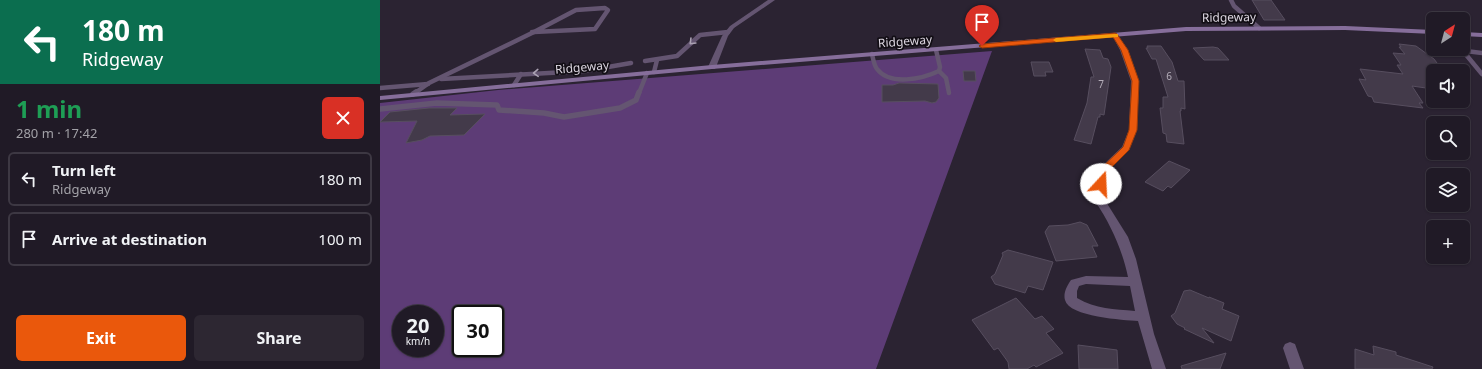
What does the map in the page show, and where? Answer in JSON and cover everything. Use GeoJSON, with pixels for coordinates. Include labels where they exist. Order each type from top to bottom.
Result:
{"type":"FeatureCollection","features":[{"type":"Feature","properties":{"kind":"street"},"geometry":{"type":"LineString","coordinates":[[712,67],[728,32],[732,27],[772,0]]}},
{"type":"Feature","properties":{"kind":"street","name":"Ridgeway"},"geometry":{"type":"LineString","coordinates":[[380,98],[650,72],[1186,29],[1384,28],[1426,32]]}},
{"type":"Feature","properties":{"kind":"street"},"geometry":{"type":"LineString","coordinates":[[1115,35],[1124,50],[1136,81],[1133,130],[1126,148],[1103,170],[1098,197],[1122,237],[1130,259],[1143,316],[1159,369]]}},
{"type":"Feature","properties":{"kind":"street"},"geometry":{"type":"LineString","coordinates":[[1470,35],[1481,36]]}},
{"type":"Feature","properties":{"kind":"street"},"geometry":{"type":"LineString","coordinates":[[1135,282],[1086,280],[1074,284],[1071,291],[1071,300],[1082,308],[1094,313],[1143,316]]}},
{"type":"Feature","properties":{"kind":"street"},"geometry":{"type":"LineString","coordinates":[[1290,348],[1297,369]]}},
{"type":"Feature","properties":{"kind":"lane"},"geometry":{"type":"LineString","coordinates":[[1231,0],[1234,6],[1259,28]]}},
{"type":"Feature","properties":{"kind":"lane"},"geometry":{"type":"LineString","coordinates":[[413,94],[430,83],[491,54],[532,32],[576,10],[605,8],[608,10],[594,29],[532,32]]}},
{"type":"Feature","properties":{"kind":"lane"},"geometry":{"type":"LineString","coordinates":[[645,61],[671,58],[680,54],[700,35],[728,32]]}},
{"type":"Feature","properties":{"kind":"lane"},"geometry":{"type":"LineString","coordinates":[[936,50],[940,67],[939,72]]}},
{"type":"Feature","properties":{"kind":"lane"},"geometry":{"type":"LineString","coordinates":[[1470,52],[1482,53]]}},
{"type":"Feature","properties":{"kind":"lane"},"geometry":{"type":"LineString","coordinates":[[872,54],[878,70],[884,75],[891,77],[921,78],[931,76],[939,72]]}},
{"type":"Feature","properties":{"kind":"lane"},"geometry":{"type":"LineString","coordinates":[[1467,56],[1482,74]]}},
{"type":"Feature","properties":{"kind":"lane"},"geometry":{"type":"LineString","coordinates":[[380,109],[437,103],[497,105],[499,110],[544,113],[564,117],[620,108],[636,100],[657,60]]}},
{"type":"Feature","properties":{"kind":"lane"},"geometry":{"type":"LineString","coordinates":[[438,79],[585,70],[631,63]]}},
{"type":"Feature","properties":{"kind":"lane"},"geometry":{"type":"LineString","coordinates":[[939,72],[944,74],[948,80],[949,93]]}},
{"type":"Feature","properties":{"kind":"lane"},"geometry":{"type":"LineString","coordinates":[[514,85],[522,74]]}},
{"type":"Feature","properties":{"kind":"lane"},"geometry":{"type":"LineString","coordinates":[[380,88],[430,83]]}},
{"type":"Feature","properties":{"kind":"shaded area"},"geometry":{"type":"Polygon","coordinates":[[[992,51],[876,369],[380,369],[380,103],[498,90],[992,51]]]}},
{"type":"Feature","properties":{"kind":"building"},"geometry":{"type":"Polygon","coordinates":[[[1252,0],[1271,0],[1285,20],[1264,20],[1252,0]]]}},
{"type":"Feature","properties":{"kind":"building"},"geometry":{"type":"Polygon","coordinates":[[[1399,44],[1416,46],[1426,53],[1426,56],[1430,56],[1434,59],[1438,64],[1426,64],[1426,88],[1412,86],[1423,103],[1419,103],[1423,108],[1374,102],[1372,97],[1368,96],[1359,79],[1366,80],[1360,69],[1403,74],[1397,65],[1401,65],[1393,53],[1405,54],[1399,47],[1401,47],[1399,44]]]}},
{"type":"Feature","properties":{"kind":"building"},"geometry":{"type":"Polygon","coordinates":[[[1147,46],[1161,46],[1172,62],[1178,81],[1184,81],[1185,109],[1181,108],[1180,111],[1184,144],[1167,142],[1166,134],[1163,133],[1160,108],[1163,108],[1163,97],[1168,97],[1156,59],[1152,59],[1146,48],[1148,48],[1147,46]]]}},
{"type":"Feature","properties":{"kind":"building"},"geometry":{"type":"Polygon","coordinates":[[[1193,48],[1218,48],[1229,60],[1204,60],[1193,48]]]}},
{"type":"Feature","properties":{"kind":"building"},"geometry":{"type":"Polygon","coordinates":[[[1085,49],[1100,50],[1103,58],[1108,59],[1111,67],[1104,115],[1100,114],[1100,117],[1098,117],[1091,144],[1074,140],[1087,103],[1091,77],[1094,77],[1085,49]]]}},
{"type":"Feature","properties":{"kind":"building"},"geometry":{"type":"Polygon","coordinates":[[[1031,62],[1049,62],[1053,72],[1045,72],[1046,76],[1034,76],[1031,62]]]}},
{"type":"Feature","properties":{"kind":"building"},"geometry":{"type":"Polygon","coordinates":[[[963,71],[975,71],[976,81],[964,81],[963,71]]]}},
{"type":"Feature","properties":{"kind":"building"},"geometry":{"type":"Polygon","coordinates":[[[899,83],[938,84],[939,98],[936,102],[932,103],[925,101],[882,102],[882,85],[893,85],[899,83]]]}},
{"type":"Feature","properties":{"kind":"building"},"geometry":{"type":"Polygon","coordinates":[[[429,108],[457,108],[450,115],[485,114],[464,135],[430,136],[422,140],[406,143],[417,121],[380,122],[390,112],[429,108]]]}},
{"type":"Feature","properties":{"kind":"building"},"geometry":{"type":"Polygon","coordinates":[[[1169,161],[1190,170],[1171,188],[1168,186],[1163,191],[1145,182],[1169,161]]]}},
{"type":"Feature","properties":{"kind":"building"},"geometry":{"type":"Polygon","coordinates":[[[1080,222],[1087,225],[1098,246],[1092,246],[1097,257],[1056,261],[1045,232],[1049,226],[1068,225],[1080,222]]]}},
{"type":"Feature","properties":{"kind":"building"},"geometry":{"type":"Polygon","coordinates":[[[1008,250],[1053,262],[1043,290],[1028,286],[1025,293],[995,284],[991,277],[995,274],[1003,255],[1002,253],[1008,250]]]}},
{"type":"Feature","properties":{"kind":"building"},"geometry":{"type":"Polygon","coordinates":[[[1190,290],[1224,303],[1222,309],[1239,316],[1231,341],[1202,328],[1214,343],[1184,329],[1185,328],[1177,324],[1171,316],[1175,313],[1184,291],[1190,290]]]}},
{"type":"Feature","properties":{"kind":"building"},"geometry":{"type":"Polygon","coordinates":[[[1016,298],[1035,319],[1042,316],[1054,329],[1046,333],[1063,353],[1036,367],[1034,365],[1027,369],[1009,369],[1008,362],[998,348],[994,350],[972,320],[1016,298]]]}},
{"type":"Feature","properties":{"kind":"building"},"geometry":{"type":"Polygon","coordinates":[[[1078,345],[1117,350],[1118,369],[1079,369],[1078,345]]]}},
{"type":"Feature","properties":{"kind":"building"},"geometry":{"type":"Polygon","coordinates":[[[1373,346],[1396,352],[1396,355],[1433,367],[1432,369],[1355,369],[1355,349],[1374,355],[1373,346]]]}},
{"type":"Feature","properties":{"kind":"building"},"geometry":{"type":"Polygon","coordinates":[[[1226,353],[1220,369],[1182,369],[1181,366],[1226,353]]]}},
{"type":"Feature","properties":{"kind":"slow traffic"},"geometry":{"type":"LineString","coordinates":[[1056,40],[1115,35]]}},
{"type":"Feature","properties":{"kind":"route"},"geometry":{"type":"LineString","coordinates":[[982,46],[1115,35],[1124,50],[1136,81],[1133,130],[1126,148],[1103,170],[1101,184]]}}]}
